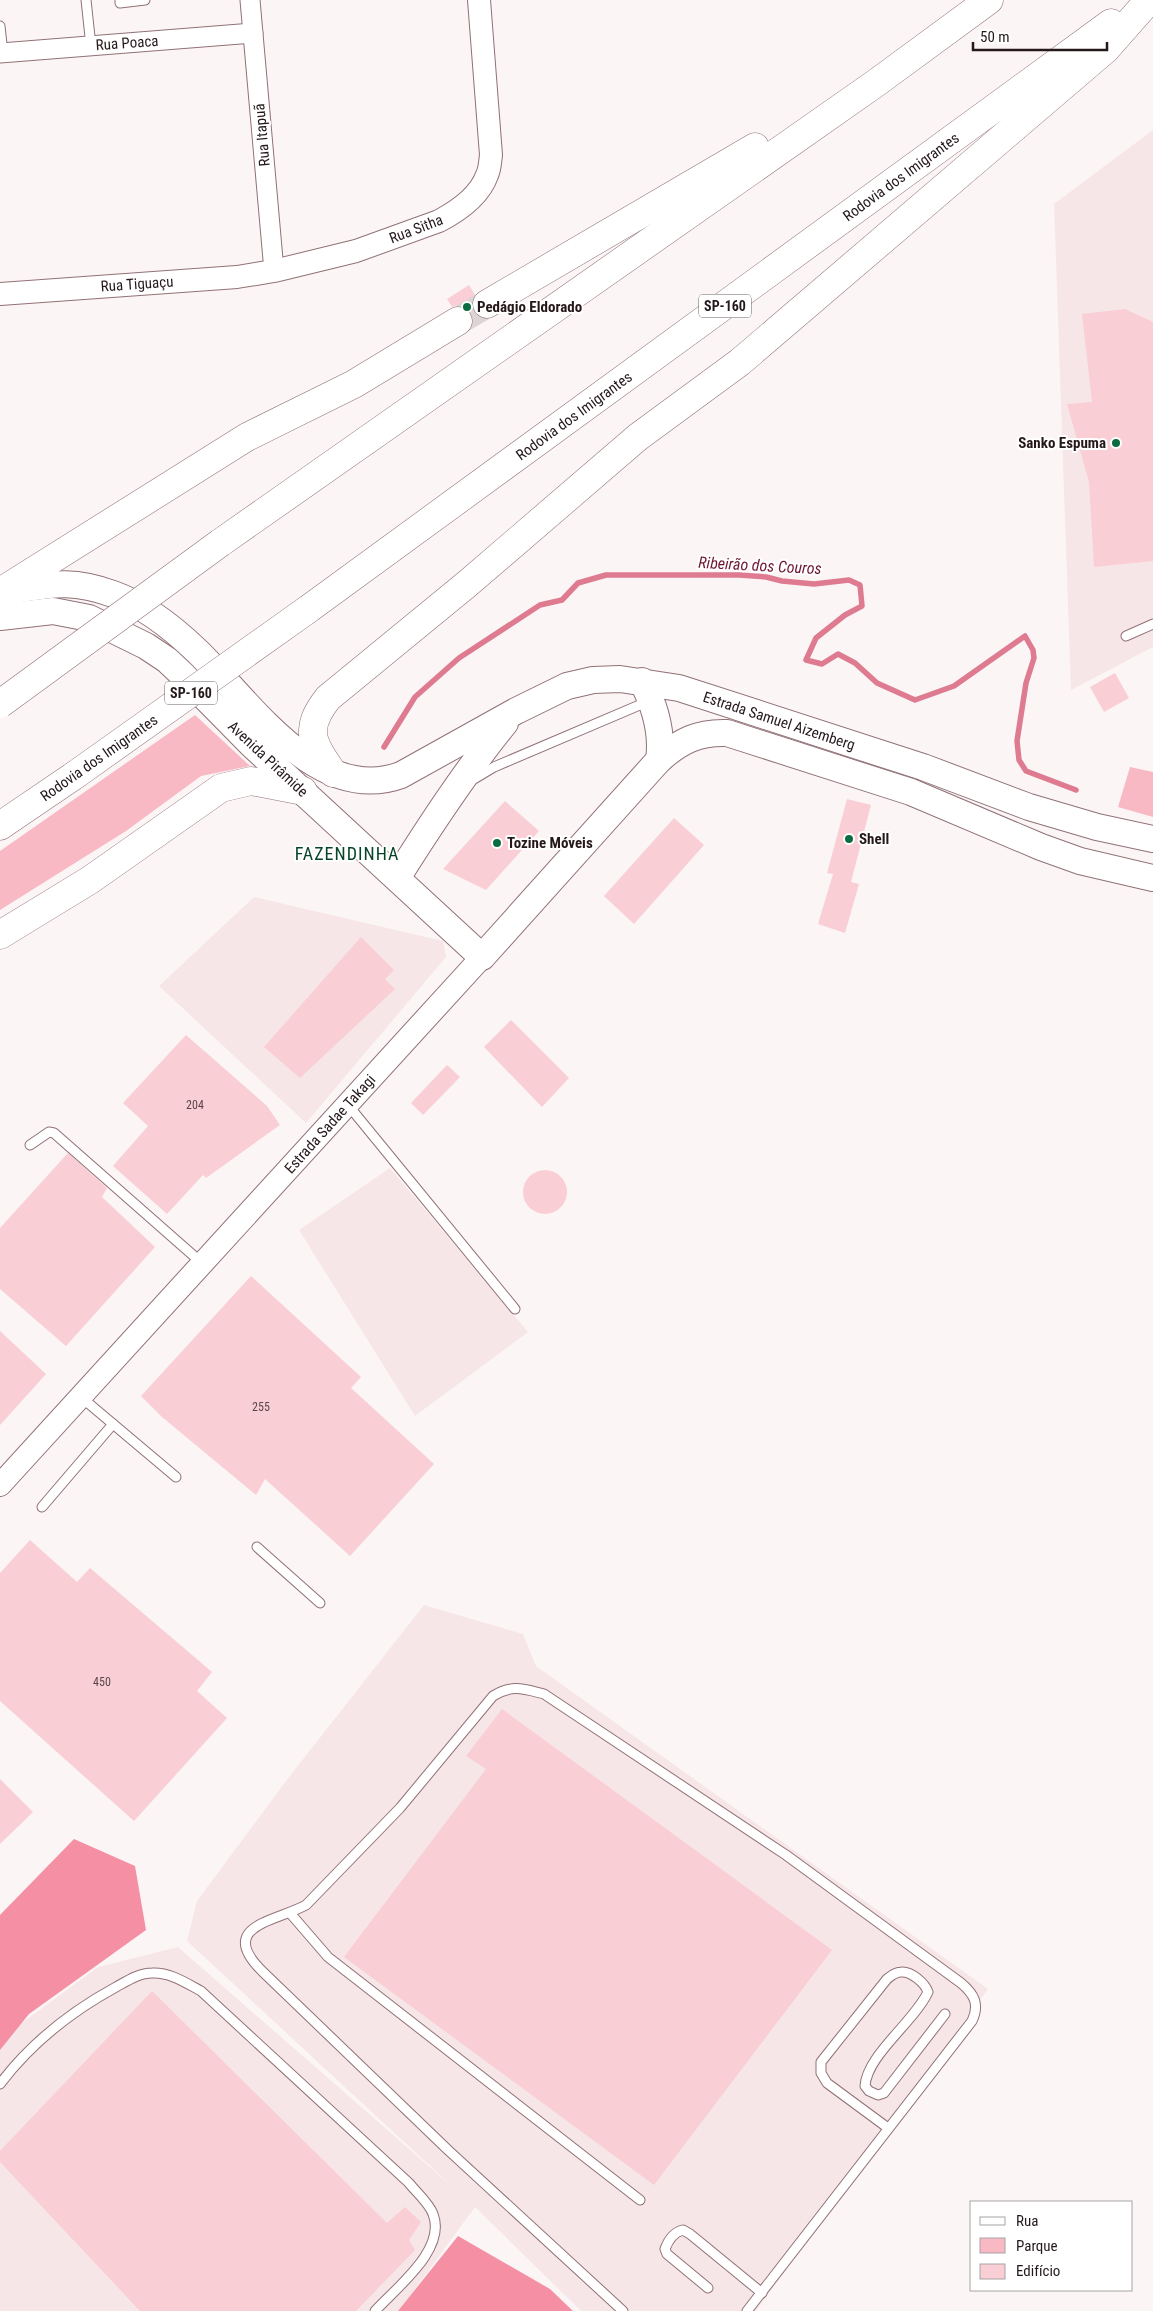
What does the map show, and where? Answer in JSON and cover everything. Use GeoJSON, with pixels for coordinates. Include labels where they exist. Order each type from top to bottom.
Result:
{"type":"FeatureCollection","features":[{"type":"Feature","properties":{"kind":"highway"},"geometry":{"type":"LineString","coordinates":[[0,704],[220,543],[876,83],[989,0]]}},
{"type":"Feature","properties":{"kind":"highway","name":"Rodovia dos Imigrantes"},"geometry":{"type":"LineString","coordinates":[[0,826],[307,610],[1143,0]]}},
{"type":"Feature","properties":{"kind":"highway"},"geometry":{"type":"LineString","coordinates":[[332,773],[316,748],[312,734],[313,722],[318,711],[328,698],[467,584],[638,437],[763,343],[1106,49],[1149,0]]}},
{"type":"Feature","properties":{"kind":"highway"},"geometry":{"type":"LineString","coordinates":[[487,304],[749,151],[876,83]]}},
{"type":"Feature","properties":{"kind":"highway"},"geometry":{"type":"LineString","coordinates":[[0,592],[247,437],[354,384],[458,321]]}},
{"type":"Feature","properties":{"kind":"highway"},"geometry":{"type":"LineString","coordinates":[[0,935],[90,880],[222,788],[251,781],[303,791]]}},
{"type":"Feature","properties":{"kind":"main road","name":"Avenida Pirâmide"},"geometry":{"type":"LineString","coordinates":[[0,592],[50,583],[86,586],[114,594],[144,609],[166,624],[197,650],[283,740],[307,759],[332,773],[356,780],[375,782],[387,780],[413,769]]}},
{"type":"Feature","properties":{"kind":"main road","name":"Avenida Pirâmide"},"geometry":{"type":"LineString","coordinates":[[0,616],[54,611],[73,614],[104,624],[146,646],[184,676],[226,720],[482,957]]}},
{"type":"Feature","properties":{"kind":"main road","name":"Estrada Samuel Aizemberg"},"geometry":{"type":"LineString","coordinates":[[413,769],[516,711],[568,686],[606,679],[647,690],[679,688],[932,770],[1029,807],[1097,827],[1153,839]]}},
{"type":"Feature","properties":{"kind":"main road"},"geometry":{"type":"LineString","coordinates":[[647,690],[661,739],[659,760]]}},
{"type":"Feature","properties":{"kind":"main road"},"geometry":{"type":"LineString","coordinates":[[398,878],[472,763],[516,711]]}},
{"type":"Feature","properties":{"kind":"main road","name":"Estrada Samuel Aizemberg"},"geometry":{"type":"LineString","coordinates":[[659,760],[671,749],[692,736],[710,732],[728,733],[911,792],[1041,847],[1080,860],[1153,878]]}},
{"type":"Feature","properties":{"kind":"main road","name":"Estrada Sadae Takagi"},"geometry":{"type":"LineString","coordinates":[[482,957],[659,760]]}},
{"type":"Feature","properties":{"kind":"street","name":"Rua Itapuã"},"geometry":{"type":"LineString","coordinates":[[250,0],[274,271]]}},
{"type":"Feature","properties":{"kind":"street","name":"Rua Sitha"},"geometry":{"type":"LineString","coordinates":[[274,271],[356,251],[439,221],[451,215],[478,191],[488,175],[491,156],[479,0]]}},
{"type":"Feature","properties":{"kind":"street","name":"Rua Poaca"},"geometry":{"type":"LineString","coordinates":[[1,53],[253,33]]}},
{"type":"Feature","properties":{"kind":"street","name":"Rua Tiguaçu"},"geometry":{"type":"LineString","coordinates":[[0,294],[237,276],[274,271]]}},
{"type":"Feature","properties":{"kind":"street","name":"Estrada Sadae Takagi"},"geometry":{"type":"LineString","coordinates":[[0,1485],[482,957]]}},
{"type":"Feature","properties":{"kind":"lane"},"geometry":{"type":"LineString","coordinates":[[86,0],[90,46]]}},
{"type":"Feature","properties":{"kind":"lane"},"geometry":{"type":"LineString","coordinates":[[120,1],[145,0]]}},
{"type":"Feature","properties":{"kind":"lane"},"geometry":{"type":"LineString","coordinates":[[0,26],[1,53]]}},
{"type":"Feature","properties":{"kind":"lane"},"geometry":{"type":"LineString","coordinates":[[1126,636],[1153,624]]}},
{"type":"Feature","properties":{"kind":"lane"},"geometry":{"type":"LineString","coordinates":[[449,796],[494,767],[647,690]]}},
{"type":"Feature","properties":{"kind":"lane"},"geometry":{"type":"LineString","coordinates":[[348,1105],[515,1308]]}},
{"type":"Feature","properties":{"kind":"lane"},"geometry":{"type":"LineString","coordinates":[[30,1145],[49,1132],[54,1134],[203,1264]]}},
{"type":"Feature","properties":{"kind":"lane"},"geometry":{"type":"LineString","coordinates":[[80,1397],[176,1477]]}},
{"type":"Feature","properties":{"kind":"lane"},"geometry":{"type":"LineString","coordinates":[[42,1508],[113,1424]]}},
{"type":"Feature","properties":{"kind":"lane"},"geometry":{"type":"LineString","coordinates":[[257,1547],[320,1602]]}},
{"type":"Feature","properties":{"kind":"lane"},"geometry":{"type":"LineString","coordinates":[[622,2311],[448,2150],[250,1960],[246,1949],[245,1938],[248,1932],[260,1922],[290,1913],[306,1905],[400,1808],[493,1696],[503,1689],[520,1688],[544,1694],[786,1855],[971,1992],[976,2000],[976,2012],[972,2021],[747,2311]]}},
{"type":"Feature","properties":{"kind":"lane"},"geometry":{"type":"LineString","coordinates":[[290,1913],[328,1957],[462,2059],[640,2200]]}},
{"type":"Feature","properties":{"kind":"lane"},"geometry":{"type":"LineString","coordinates":[[888,2128],[827,2083],[821,2073],[821,2062],[887,1979],[894,1973],[902,1971],[913,1976],[926,1986],[928,1992],[917,2009],[868,2070],[865,2086],[869,2091],[878,2095],[884,2093],[891,2086],[945,2014]]}},
{"type":"Feature","properties":{"kind":"lane"},"geometry":{"type":"LineString","coordinates":[[0,2084],[8,2072],[57,2025],[88,2002],[136,1976],[152,1973],[175,1977],[201,1991],[409,2183],[432,2212],[436,2225],[434,2241],[428,2254],[375,2311]]}},
{"type":"Feature","properties":{"kind":"lane"},"geometry":{"type":"LineString","coordinates":[[708,2288],[667,2254],[665,2249],[668,2241],[679,2231],[684,2230],[690,2234],[762,2293]]}},
{"type":"Feature","properties":{"kind":"shaded area","name":"Sanko Espuma"},"geometry":{"type":"Polygon","coordinates":[[[1153,130],[1153,647],[1071,690],[1054,204],[1153,130]]]}},
{"type":"Feature","properties":{"kind":"shaded area"},"geometry":{"type":"Polygon","coordinates":[[[254,897],[443,941],[446,957],[306,1123],[159,986],[254,897]]]}},
{"type":"Feature","properties":{"kind":"shaded area"},"geometry":{"type":"Polygon","coordinates":[[[390,1168],[528,1332],[415,1416],[299,1230],[390,1168]]]}},
{"type":"Feature","properties":{"kind":"shaded area"},"geometry":{"type":"Polygon","coordinates":[[[424,1605],[523,1634],[536,1666],[988,1989],[756,2311],[581,2311],[475,2207],[399,2311],[0,2311],[0,2039],[98,1967],[178,1947],[455,2189],[187,1941],[197,1901],[289,1777],[424,1605]]]}},
{"type":"Feature","properties":{"kind":"shaded area"},"geometry":{"type":"Polygon","coordinates":[[[74,1839],[135,1866],[146,1930],[29,2014],[0,2050],[0,1915],[74,1839]]]}},
{"type":"Feature","properties":{"kind":"shaded area"},"geometry":{"type":"Polygon","coordinates":[[[458,2236],[550,2289],[573,2311],[398,2311],[458,2236]]]}},
{"type":"Feature","properties":{"kind":"green space"},"geometry":{"type":"Polygon","coordinates":[[[195,715],[250,766],[201,776],[126,831],[0,910],[0,851],[195,715]]]}},
{"type":"Feature","properties":{"kind":"green space"},"geometry":{"type":"Polygon","coordinates":[[[1130,767],[1153,772],[1153,817],[1118,807],[1130,767]]]}},
{"type":"Feature","properties":{"kind":"building"},"geometry":{"type":"Polygon","coordinates":[[[469,285],[475,295],[471,304],[473,311],[483,319],[473,325],[471,313],[465,307],[458,305],[452,307],[447,299],[469,285]]]}},
{"type":"Feature","properties":{"kind":"building","name":"Sanko Espuma"},"geometry":{"type":"Polygon","coordinates":[[[1125,309],[1153,322],[1153,561],[1094,567],[1089,482],[1067,404],[1092,402],[1082,314],[1125,309]]]}},
{"type":"Feature","properties":{"kind":"building"},"geometry":{"type":"Polygon","coordinates":[[[1115,673],[1129,698],[1104,712],[1090,687],[1115,673]]]}},
{"type":"Feature","properties":{"kind":"building","name":"Shell"},"geometry":{"type":"Polygon","coordinates":[[[847,799],[871,805],[851,882],[859,884],[845,933],[818,924],[833,874],[827,873],[847,799]]]}},
{"type":"Feature","properties":{"kind":"building","name":"Tozine Móveis"},"geometry":{"type":"Polygon","coordinates":[[[505,801],[539,831],[486,890],[443,869],[505,801]]]}},
{"type":"Feature","properties":{"kind":"building"},"geometry":{"type":"Polygon","coordinates":[[[674,818],[704,845],[634,924],[604,896],[674,818]]]}},
{"type":"Feature","properties":{"kind":"building"},"geometry":{"type":"Polygon","coordinates":[[[361,937],[394,970],[385,979],[395,989],[300,1078],[264,1047],[361,937]]]}},
{"type":"Feature","properties":{"kind":"building"},"geometry":{"type":"Polygon","coordinates":[[[511,1020],[569,1078],[542,1107],[484,1047],[511,1020]]]}},
{"type":"Feature","properties":{"kind":"building"},"geometry":{"type":"Polygon","coordinates":[[[186,1035],[267,1106],[280,1125],[206,1178],[203,1175],[167,1214],[113,1166],[148,1126],[123,1103],[186,1035]]]}},
{"type":"Feature","properties":{"kind":"building"},"geometry":{"type":"Polygon","coordinates":[[[447,1065],[460,1077],[423,1115],[411,1103],[447,1065]]]}},
{"type":"Feature","properties":{"kind":"building"},"geometry":{"type":"Polygon","coordinates":[[[68,1153],[107,1188],[102,1197],[155,1247],[66,1346],[0,1289],[0,1228],[68,1153]]]}},
{"type":"Feature","properties":{"kind":"building"},"geometry":{"type":"Polygon","coordinates":[[[545,1170],[557,1174],[563,1180],[567,1192],[563,1204],[557,1210],[545,1214],[533,1210],[527,1204],[523,1192],[527,1180],[533,1174],[545,1170]]]}},
{"type":"Feature","properties":{"kind":"building"},"geometry":{"type":"Polygon","coordinates":[[[251,1276],[361,1377],[351,1388],[434,1464],[350,1556],[265,1479],[256,1495],[162,1417],[141,1396],[251,1276]]]}},
{"type":"Feature","properties":{"kind":"building"},"geometry":{"type":"Polygon","coordinates":[[[0,1331],[46,1374],[0,1425],[0,1331]]]}},
{"type":"Feature","properties":{"kind":"building"},"geometry":{"type":"Polygon","coordinates":[[[30,1540],[77,1582],[90,1568],[212,1672],[197,1691],[227,1718],[134,1821],[0,1701],[0,1573],[30,1540]]]}},
{"type":"Feature","properties":{"kind":"building"},"geometry":{"type":"Polygon","coordinates":[[[502,1709],[832,1950],[654,2185],[344,1957],[486,1769],[466,1756],[502,1709]]]}},
{"type":"Feature","properties":{"kind":"building"},"geometry":{"type":"Polygon","coordinates":[[[0,1779],[33,1812],[0,1844],[0,1779]]]}},
{"type":"Feature","properties":{"kind":"building"},"geometry":{"type":"Polygon","coordinates":[[[152,1991],[387,2223],[405,2207],[421,2222],[409,2240],[415,2250],[356,2311],[140,2311],[0,2162],[0,2151],[152,1991]]]}},
{"type":"Feature","properties":{"kind":"waterway","name":"Ribeirão dos Couros"},"geometry":{"type":"LineString","coordinates":[[384,747],[415,697],[459,658],[540,605],[562,600],[578,583],[606,575],[739,575],[814,584],[849,580],[860,585],[862,606],[845,615],[816,638],[806,660],[822,664],[838,654],[855,663],[877,683],[915,700],[954,686],[1025,636],[1033,650],[1034,658],[1026,683],[1017,741],[1019,760],[1026,771],[1076,790]]}},
{"type":"Feature","properties":{"kind":"tunnel"},"geometry":{"type":"LineString","coordinates":[[458,321],[487,304]]}},
{"type":"Feature","properties":{"kind":"place","name":"Pedágio Eldorado"},"geometry":{"type":"Point","coordinates":[467,307]}},
{"type":"Feature","properties":{"kind":"place","name":"Sanko Espuma"},"geometry":{"type":"Point","coordinates":[1116,443]}},
{"type":"Feature","properties":{"kind":"place","name":"Shell"},"geometry":{"type":"Point","coordinates":[849,839]}},
{"type":"Feature","properties":{"kind":"place","name":"Tozine Móveis"},"geometry":{"type":"Point","coordinates":[497,843]}},
{"type":"Feature","properties":{"kind":"district","name":"FAZENDINHA"},"geometry":{"type":"Point","coordinates":[347,854]}}]}
